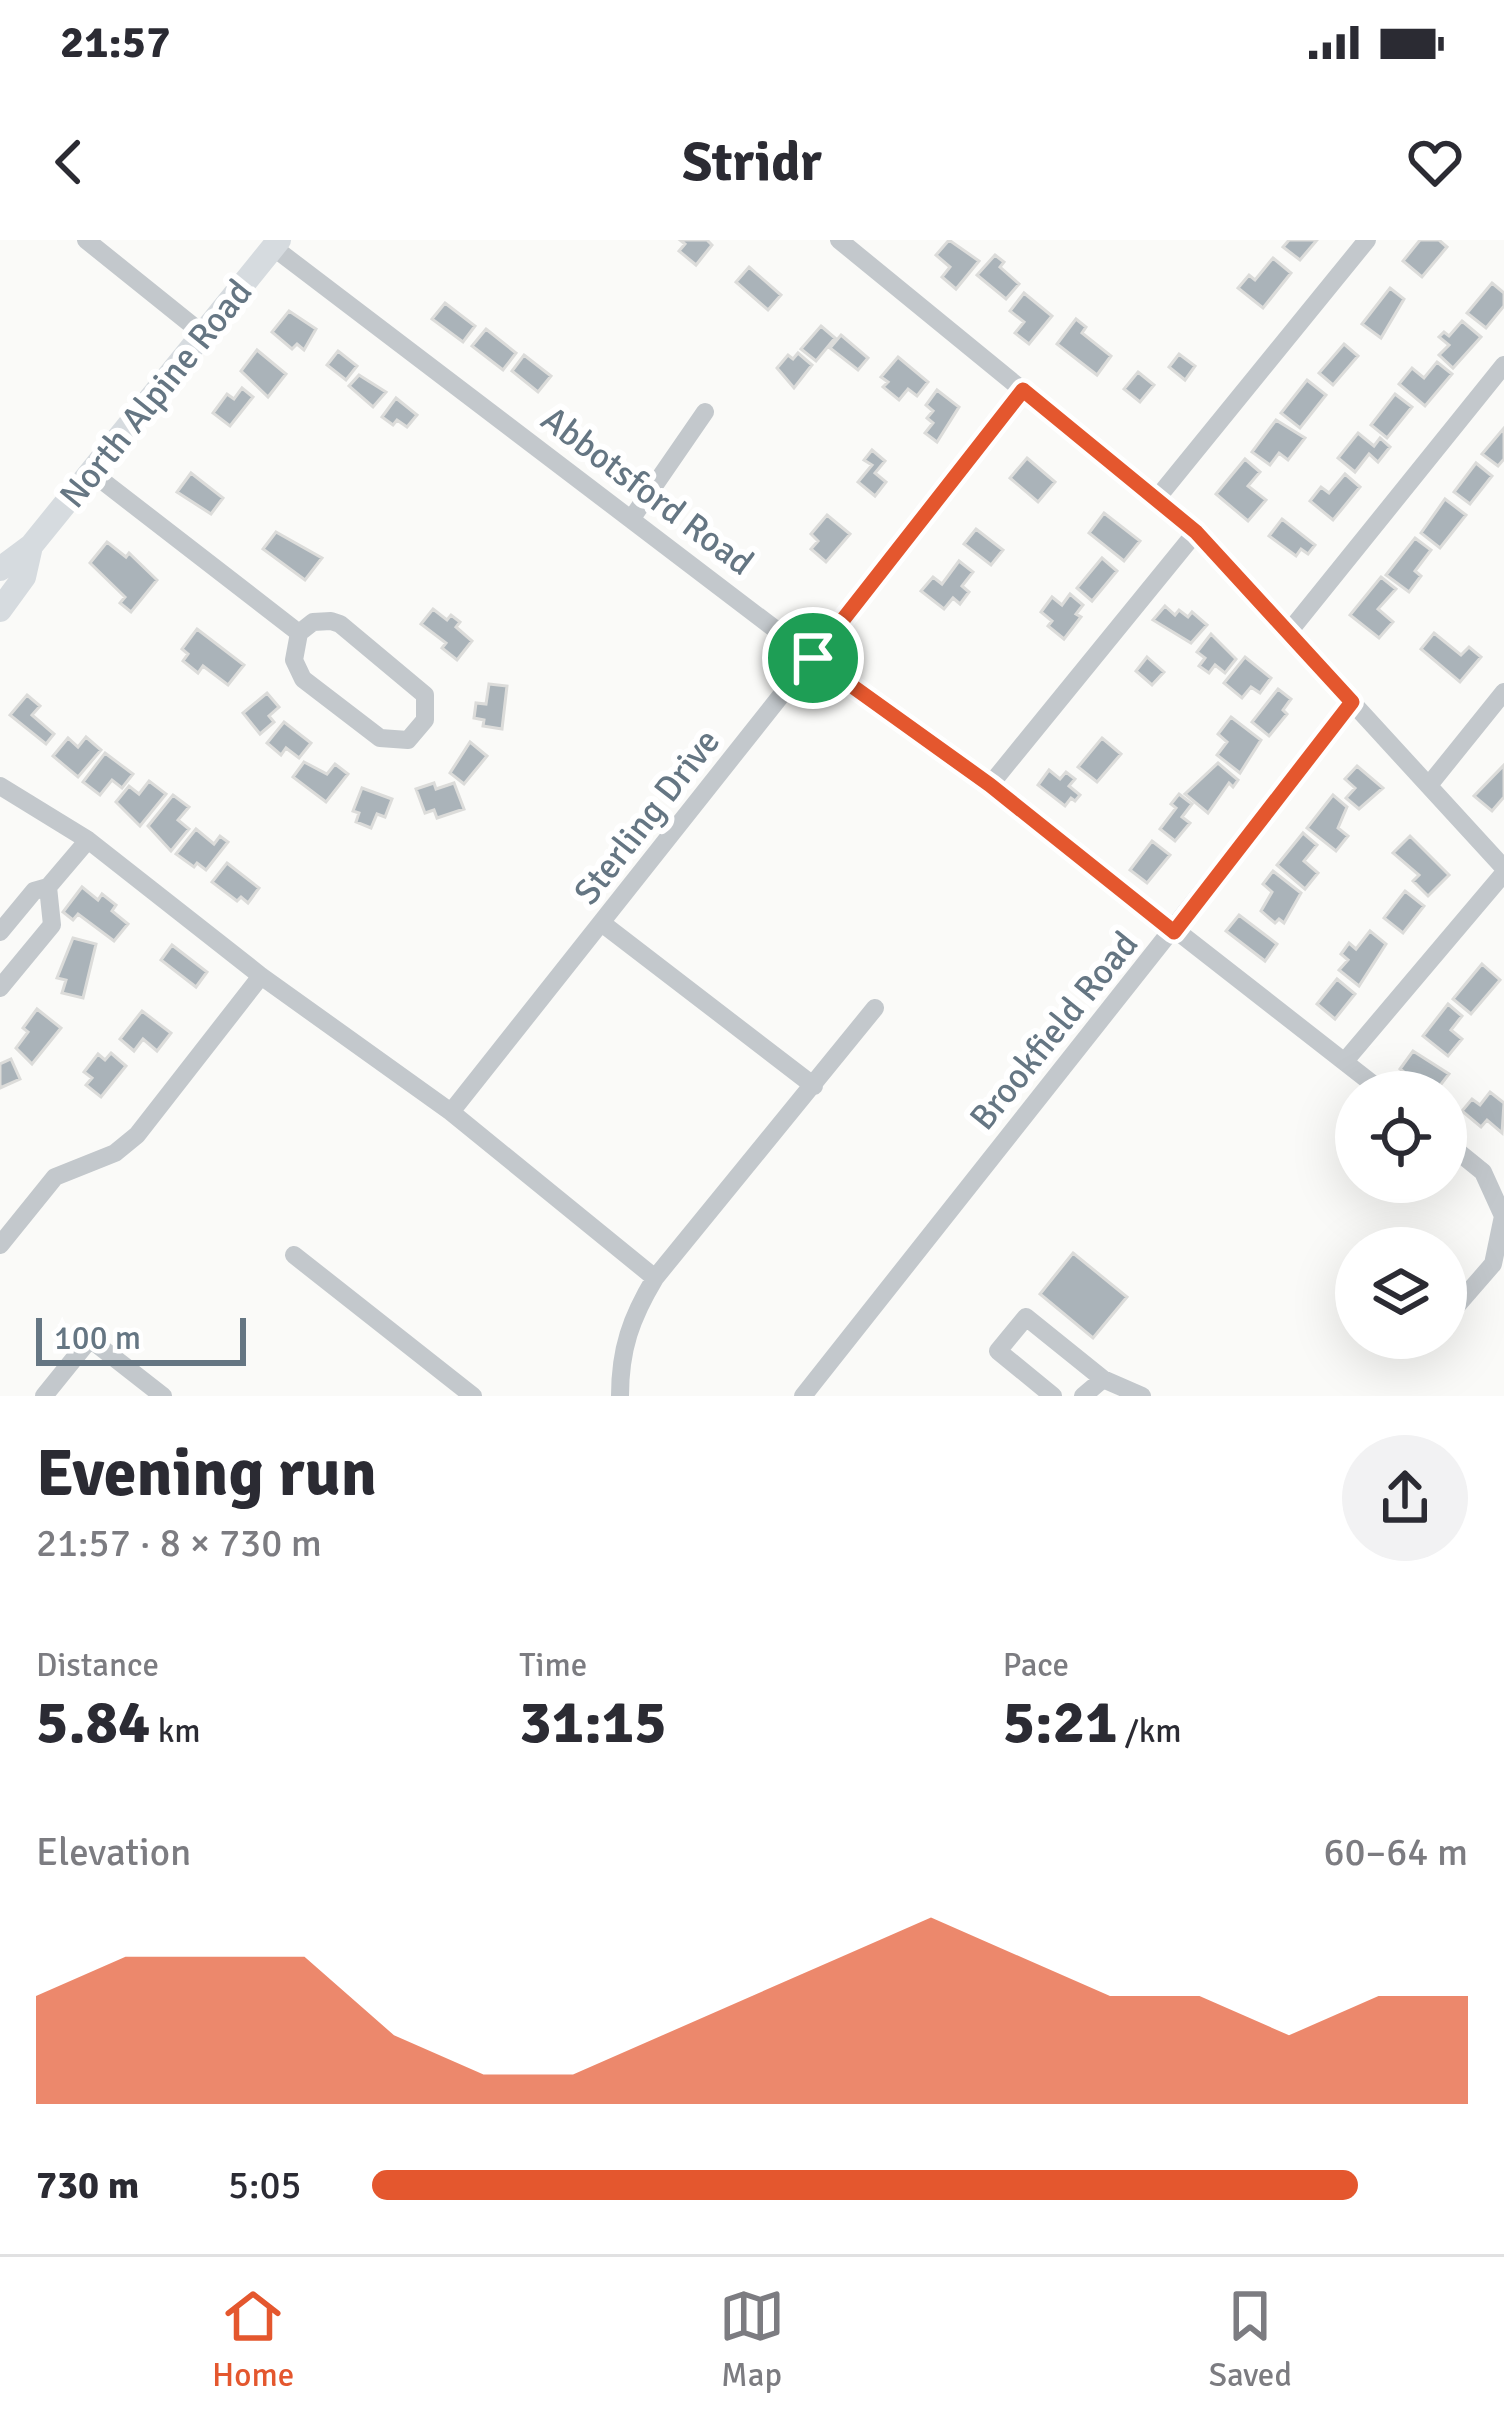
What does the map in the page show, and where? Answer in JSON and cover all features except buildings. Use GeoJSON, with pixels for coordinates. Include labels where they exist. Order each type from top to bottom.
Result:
{"type":"FeatureCollection","features":[{"type":"Feature","properties":{"kind":"main road","name":"North Alpine Road"},"geometry":{"type":"LineString","coordinates":[[0,569],[31,545],[276,243]]}},
{"type":"Feature","properties":{"kind":"main road","name":"North Alpine Road"},"geometry":{"type":"LineString","coordinates":[[0,610],[24,577],[31,545]]}},
{"type":"Feature","properties":{"kind":"street"},"geometry":{"type":"LineString","coordinates":[[86,240],[203,334]]}},
{"type":"Feature","properties":{"kind":"street"},"geometry":{"type":"LineString","coordinates":[[1157,496],[1367,240]]}},
{"type":"Feature","properties":{"kind":"street"},"geometry":{"type":"LineString","coordinates":[[848,242],[1196,532],[1504,871],[1345,1061]]}},
{"type":"Feature","properties":{"kind":"street","name":"Abbotsford Road"},"geometry":{"type":"LineString","coordinates":[[276,243],[813,658],[990,785],[1357,1071]]}},
{"type":"Feature","properties":{"kind":"street"},"geometry":{"type":"LineString","coordinates":[[1288,633],[1504,364]]}},
{"type":"Feature","properties":{"kind":"street","name":"Sterling Drive"},"geometry":{"type":"LineString","coordinates":[[452,1112],[1023,390]]}},
{"type":"Feature","properties":{"kind":"street"},"geometry":{"type":"LineString","coordinates":[[632,518],[705,412]]}},
{"type":"Feature","properties":{"kind":"street"},"geometry":{"type":"LineString","coordinates":[[91,472],[299,633]]}},
{"type":"Feature","properties":{"kind":"street"},"geometry":{"type":"LineString","coordinates":[[990,785],[1196,532]]}},
{"type":"Feature","properties":{"kind":"street"},"geometry":{"type":"LineString","coordinates":[[318,621],[340,624],[418,685],[427,712],[416,734],[400,742],[380,738],[303,679],[295,660],[299,633],[318,621]]}},
{"type":"Feature","properties":{"kind":"street"},"geometry":{"type":"LineString","coordinates":[[1429,785],[1504,692]]}},
{"type":"Feature","properties":{"kind":"street","name":"Brookfield Road"},"geometry":{"type":"LineString","coordinates":[[803,1396],[1352,702]]}},
{"type":"Feature","properties":{"kind":"street"},"geometry":{"type":"LineString","coordinates":[[0,786],[88,840],[261,976],[452,1112],[655,1278]]}},
{"type":"Feature","properties":{"kind":"street"},"geometry":{"type":"LineString","coordinates":[[0,932],[34,891],[48,887],[88,840]]}},
{"type":"Feature","properties":{"kind":"street"},"geometry":{"type":"LineString","coordinates":[[0,988],[52,925],[48,887]]}},
{"type":"Feature","properties":{"kind":"street"},"geometry":{"type":"LineString","coordinates":[[603,924],[814,1086]]}},
{"type":"Feature","properties":{"kind":"street"},"geometry":{"type":"LineString","coordinates":[[0,1245],[55,1177],[115,1153],[137,1136],[261,976]]}},
{"type":"Feature","properties":{"kind":"street"},"geometry":{"type":"LineString","coordinates":[[620,1396],[620,1364],[629,1321],[655,1278],[875,1008]]}},
{"type":"Feature","properties":{"kind":"street"},"geometry":{"type":"LineString","coordinates":[[1467,1159],[1482,1171],[1502,1216],[1493,1264],[1467,1297]]}},
{"type":"Feature","properties":{"kind":"street"},"geometry":{"type":"LineString","coordinates":[[294,1255],[473,1396]]}},
{"type":"Feature","properties":{"kind":"street"},"geometry":{"type":"LineString","coordinates":[[1053,1396],[998,1352],[1026,1317],[1103,1379],[1142,1396]]}},
{"type":"Feature","properties":{"kind":"street"},"geometry":{"type":"LineString","coordinates":[[44,1396],[90,1340],[163,1396]]}},
{"type":"Feature","properties":{"kind":"street"},"geometry":{"type":"LineString","coordinates":[[1083,1396],[1103,1379]]}},
{"type":"Feature","properties":{"kind":"route"},"geometry":{"type":"LineString","coordinates":[[1023,390],[1196,532],[1352,702],[1174,932],[990,785],[813,658],[1023,390]]}}]}
